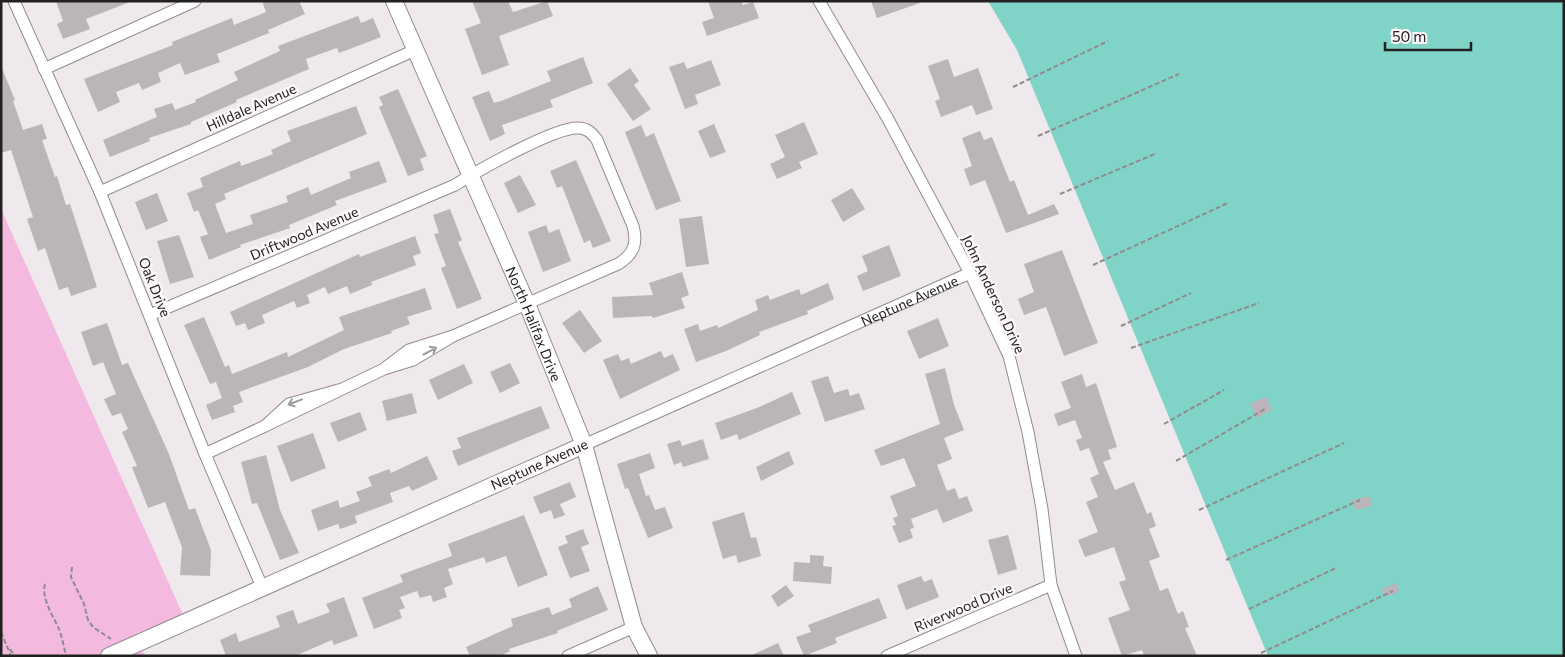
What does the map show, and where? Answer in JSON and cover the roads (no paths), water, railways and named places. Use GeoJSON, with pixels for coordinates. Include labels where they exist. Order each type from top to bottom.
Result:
{"type":"FeatureCollection","features":[{"type":"Feature","properties":{"kind":"street","name":"Oak Drive"},"geometry":{"type":"LineString","coordinates":[[14,1],[100,192],[205,454],[262,586]]}},
{"type":"Feature","properties":{"kind":"street"},"geometry":{"type":"LineString","coordinates":[[44,69],[195,1]]}},
{"type":"Feature","properties":{"kind":"street","name":"North Halifax Drive"},"geometry":{"type":"LineString","coordinates":[[394,1],[469,176],[527,304],[584,445],[634,627],[649,656]]}},
{"type":"Feature","properties":{"kind":"street","name":"John Anderson Drive"},"geometry":{"type":"LineString","coordinates":[[819,1],[888,119],[970,273],[1009,356],[1030,442],[1042,509],[1051,585],[1076,656]]}},
{"type":"Feature","properties":{"kind":"street","name":"Hilldale Avenue"},"geometry":{"type":"LineString","coordinates":[[100,192],[415,50]]}},
{"type":"Feature","properties":{"kind":"street","name":"Driftwood Avenue"},"geometry":{"type":"LineString","coordinates":[[150,315],[455,185],[484,166],[570,129],[584,128],[597,140],[633,226],[636,234],[634,248],[630,255],[618,264],[453,336],[413,360],[384,369],[342,389],[289,404],[280,410],[265,426],[205,454]]}},
{"type":"Feature","properties":{"kind":"street","name":"Neptune Avenue"},"geometry":{"type":"LineString","coordinates":[[109,656],[262,586],[970,273]]}},
{"type":"Feature","properties":{"kind":"street","name":"Riverwood Drive"},"geometry":{"type":"LineString","coordinates":[[887,656],[1051,585]]}},
{"type":"Feature","properties":{"kind":"street"},"geometry":{"type":"LineString","coordinates":[[568,656],[634,627]]}}]}
